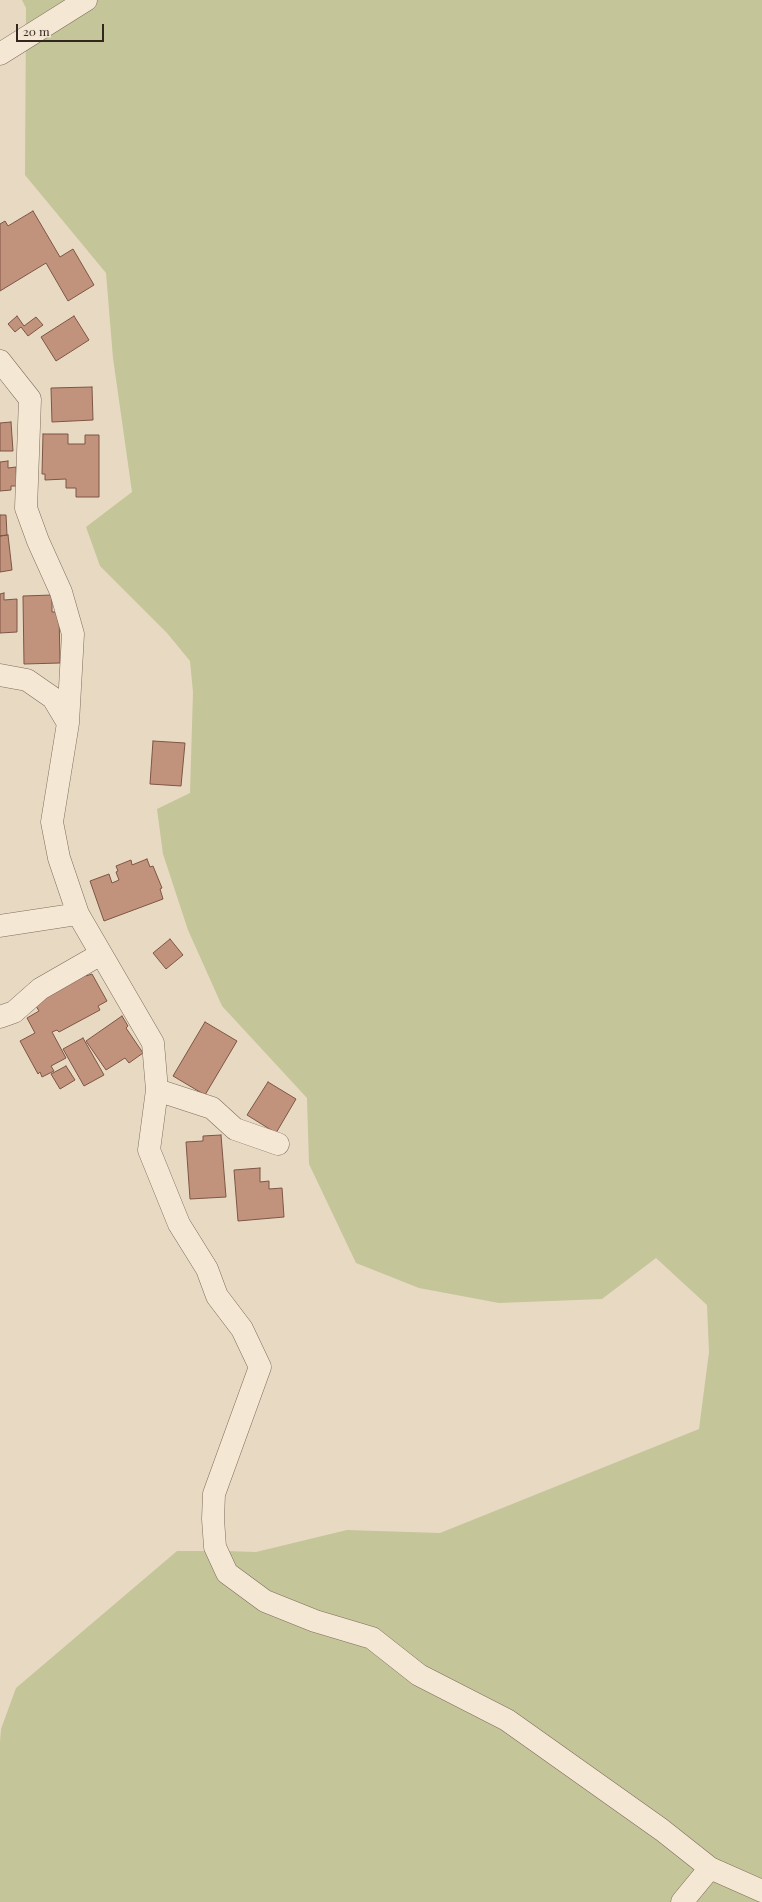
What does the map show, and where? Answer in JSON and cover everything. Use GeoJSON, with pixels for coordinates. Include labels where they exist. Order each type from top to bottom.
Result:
{"type":"FeatureCollection","features":[{"type":"Feature","properties":{"kind":"street"},"geometry":{"type":"LineString","coordinates":[[0,54],[86,0]]}},
{"type":"Feature","properties":{"kind":"street"},"geometry":{"type":"LineString","coordinates":[[0,361],[30,399],[26,508],[38,541],[61,592],[73,634],[68,723],[52,822],[60,858],[78,914],[153,1043],[156,1090],[149,1150],[178,1224],[207,1269],[217,1296],[242,1329],[260,1367],[214,1494],[213,1519],[215,1547],[227,1573],[265,1601],[315,1621],[372,1638],[419,1675],[507,1720],[662,1830],[710,1868],[762,1891]]}},
{"type":"Feature","properties":{"kind":"street"},"geometry":{"type":"LineString","coordinates":[[0,675],[27,680],[52,698],[68,723]]}},
{"type":"Feature","properties":{"kind":"street"},"geometry":{"type":"LineString","coordinates":[[3,920],[78,914]]}},
{"type":"Feature","properties":{"kind":"street"},"geometry":{"type":"LineString","coordinates":[[0,1017],[14,1012],[40,989],[101,954]]}},
{"type":"Feature","properties":{"kind":"street"},"geometry":{"type":"LineString","coordinates":[[156,1090],[212,1108],[235,1129],[278,1144]]}},
{"type":"Feature","properties":{"kind":"street"},"geometry":{"type":"LineString","coordinates":[[682,1902],[710,1868]]}},
{"type":"Feature","properties":{"kind":"green space"},"geometry":{"type":"Polygon","coordinates":[[[22,0],[762,0],[762,1884],[713,1862],[510,1714],[269,1595],[231,1568],[224,1551],[256,1552],[347,1530],[440,1533],[699,1429],[709,1352],[707,1305],[656,1258],[602,1299],[499,1303],[419,1288],[356,1263],[309,1164],[307,1098],[222,1006],[188,930],[163,854],[157,809],[190,793],[193,692],[190,661],[167,633],[100,566],[86,527],[132,492],[113,358],[106,273],[25,175],[26,8],[22,0]]]}},
{"type":"Feature","properties":{"kind":"green space"},"geometry":{"type":"Polygon","coordinates":[[[177,1551],[209,1551],[214,1567],[369,1647],[502,1727],[762,1898],[762,1902],[0,1902],[0,1742],[1,1729],[16,1688],[177,1551]]]}},
{"type":"Feature","properties":{"kind":"building"},"geometry":{"type":"Polygon","coordinates":[[[33,211],[60,257],[73,249],[94,285],[68,301],[46,263],[0,291],[0,224],[5,221],[8,226],[33,211]]]}},
{"type":"Feature","properties":{"kind":"building"},"geometry":{"type":"Polygon","coordinates":[[[17,316],[24,326],[36,317],[43,325],[28,336],[21,327],[15,332],[8,324],[17,316]]]}},
{"type":"Feature","properties":{"kind":"building"},"geometry":{"type":"Polygon","coordinates":[[[74,316],[89,340],[56,361],[41,337],[74,316]]]}},
{"type":"Feature","properties":{"kind":"building"},"geometry":{"type":"Polygon","coordinates":[[[92,387],[93,420],[52,422],[51,388],[92,387]]]}},
{"type":"Feature","properties":{"kind":"building"},"geometry":{"type":"Polygon","coordinates":[[[11,422],[13,451],[0,451],[0,423],[11,422]]]}},
{"type":"Feature","properties":{"kind":"building"},"geometry":{"type":"Polygon","coordinates":[[[43,434],[68,434],[68,444],[85,444],[85,435],[99,435],[99,497],[76,497],[76,488],[66,488],[66,479],[45,480],[45,474],[42,474],[43,434]]]}},
{"type":"Feature","properties":{"kind":"building"},"geometry":{"type":"Polygon","coordinates":[[[8,461],[8,468],[16,467],[17,486],[11,486],[11,490],[0,491],[0,462],[8,461]]]}},
{"type":"Feature","properties":{"kind":"building"},"geometry":{"type":"Polygon","coordinates":[[[0,515],[6,515],[7,535],[0,536],[0,515]]]}},
{"type":"Feature","properties":{"kind":"building"},"geometry":{"type":"Polygon","coordinates":[[[8,535],[12,570],[0,572],[0,536],[8,535]]]}},
{"type":"Feature","properties":{"kind":"building"},"geometry":{"type":"Polygon","coordinates":[[[4,593],[4,600],[17,599],[17,632],[0,633],[0,594],[4,593]]]}},
{"type":"Feature","properties":{"kind":"building"},"geometry":{"type":"Polygon","coordinates":[[[52,595],[52,612],[59,612],[60,663],[24,664],[23,596],[52,595]]]}},
{"type":"Feature","properties":{"kind":"building"},"geometry":{"type":"Polygon","coordinates":[[[153,741],[185,743],[181,786],[150,784],[153,741]]]}},
{"type":"Feature","properties":{"kind":"building"},"geometry":{"type":"Polygon","coordinates":[[[147,859],[150,867],[153,866],[162,888],[160,889],[163,899],[104,921],[90,881],[109,874],[112,883],[119,880],[116,872],[118,871],[116,866],[131,860],[132,865],[147,859]]]}},
{"type":"Feature","properties":{"kind":"building"},"geometry":{"type":"Polygon","coordinates":[[[170,939],[183,955],[166,969],[153,953],[170,939]]]}},
{"type":"Feature","properties":{"kind":"building"},"geometry":{"type":"Polygon","coordinates":[[[84,973],[86,976],[92,974],[107,1001],[98,1006],[100,1010],[59,1032],[57,1030],[52,1032],[66,1058],[51,1066],[54,1071],[42,1077],[40,1072],[38,1074],[20,1041],[35,1033],[27,1018],[39,1011],[33,1001],[84,973]]]}},
{"type":"Feature","properties":{"kind":"building"},"geometry":{"type":"Polygon","coordinates":[[[122,1016],[128,1026],[126,1028],[143,1053],[129,1063],[125,1058],[106,1070],[86,1041],[122,1016]]]}},
{"type":"Feature","properties":{"kind":"building"},"geometry":{"type":"Polygon","coordinates":[[[205,1022],[237,1041],[205,1095],[173,1076],[205,1022]]]}},
{"type":"Feature","properties":{"kind":"building"},"geometry":{"type":"Polygon","coordinates":[[[83,1038],[104,1075],[84,1086],[63,1049],[83,1038]]]}},
{"type":"Feature","properties":{"kind":"building"},"geometry":{"type":"Polygon","coordinates":[[[66,1066],[75,1080],[60,1089],[51,1074],[66,1066]]]}},
{"type":"Feature","properties":{"kind":"building"},"geometry":{"type":"Polygon","coordinates":[[[268,1082],[296,1099],[276,1133],[247,1115],[268,1082]]]}},
{"type":"Feature","properties":{"kind":"building"},"geometry":{"type":"Polygon","coordinates":[[[221,1135],[226,1197],[190,1199],[186,1142],[203,1141],[203,1136],[221,1135]]]}},
{"type":"Feature","properties":{"kind":"building"},"geometry":{"type":"Polygon","coordinates":[[[260,1168],[260,1182],[269,1181],[269,1189],[282,1188],[284,1217],[238,1221],[234,1170],[260,1168]]]}}]}
